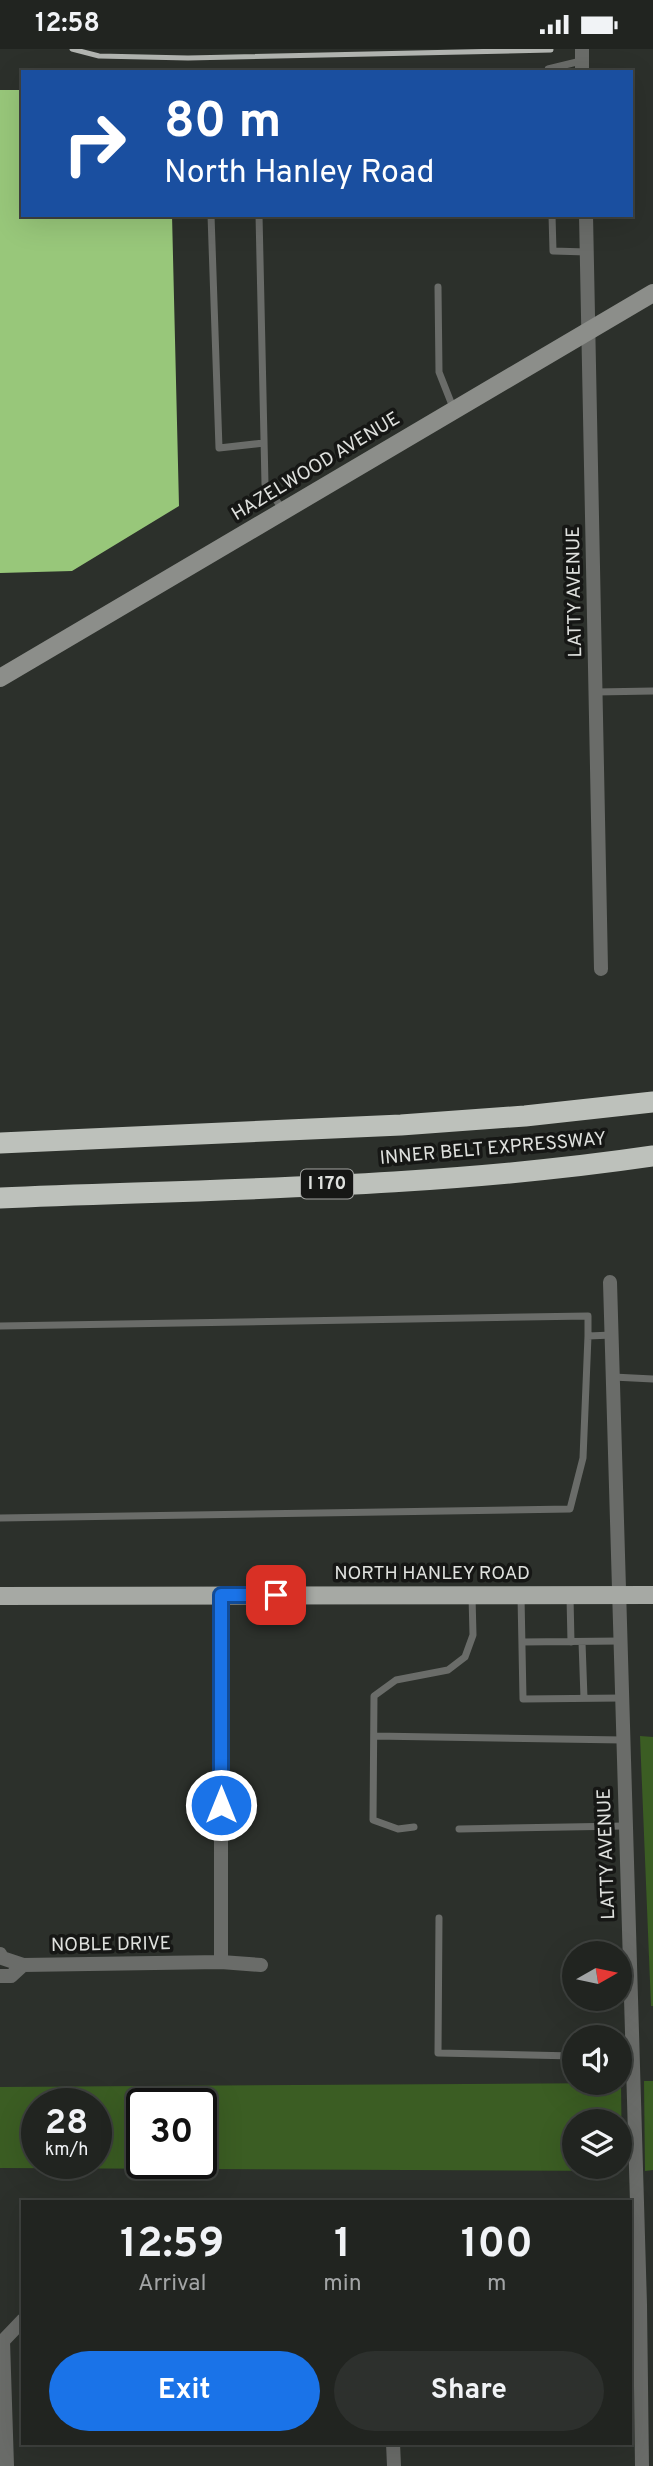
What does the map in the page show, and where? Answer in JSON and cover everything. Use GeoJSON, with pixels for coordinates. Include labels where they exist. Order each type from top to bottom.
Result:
{"type":"FeatureCollection","features":[{"type":"Feature","properties":{"kind":"highway","name":"INNER BELT EXPRESSWAY"},"geometry":{"type":"LineString","coordinates":[[0,1143],[401,1125],[526,1116],[653,1102]]}},
{"type":"Feature","properties":{"kind":"highway","name":"INNER BELT EXPRESSWAY"},"geometry":{"type":"LineString","coordinates":[[0,1198],[377,1182],[516,1172],[653,1156]]}},
{"type":"Feature","properties":{"kind":"main road","name":"NORTH HANLEY ROAD"},"geometry":{"type":"LineString","coordinates":[[0,1596],[653,1595]]}},
{"type":"Feature","properties":{"kind":"street","name":"LATTY AVENUE"},"geometry":{"type":"LineString","coordinates":[[586,217],[601,969]]}},
{"type":"Feature","properties":{"kind":"street","name":"HAZELWOOD AVENUE"},"geometry":{"type":"LineString","coordinates":[[0,678],[653,293]]}},
{"type":"Feature","properties":{"kind":"street","name":"LATTY AVENUE"},"geometry":{"type":"LineString","coordinates":[[610,1282],[625,1826],[626,2025]]}},
{"type":"Feature","properties":{"kind":"street"},"geometry":{"type":"LineString","coordinates":[[221,1595],[221,1962]]}},
{"type":"Feature","properties":{"kind":"street","name":"NOBLE DRIVE"},"geometry":{"type":"LineString","coordinates":[[1,1956],[23,1965],[221,1962],[261,1965]]}},
{"type":"Feature","properties":{"kind":"street"},"geometry":{"type":"LineString","coordinates":[[0,1976],[11,1976],[23,1965]]}},
{"type":"Feature","properties":{"kind":"street","name":"LATTY AVENUE"},"geometry":{"type":"LineString","coordinates":[[628,2095],[641,2305],[642,2466]]}},
{"type":"Feature","properties":{"kind":"street"},"geometry":{"type":"LineString","coordinates":[[8,2466],[4,2341],[21,2323]]}},
{"type":"Feature","properties":{"kind":"street"},"geometry":{"type":"LineString","coordinates":[[393,2445],[394,2466]]}},
{"type":"Feature","properties":{"kind":"lane"},"geometry":{"type":"LineString","coordinates":[[548,70],[582,61]]}},
{"type":"Feature","properties":{"kind":"lane"},"geometry":{"type":"LineString","coordinates":[[211,217],[219,448],[264,443]]}},
{"type":"Feature","properties":{"kind":"lane"},"geometry":{"type":"LineString","coordinates":[[259,217],[265,484],[283,511]]}},
{"type":"Feature","properties":{"kind":"lane"},"geometry":{"type":"LineString","coordinates":[[552,217],[553,251],[587,252]]}},
{"type":"Feature","properties":{"kind":"lane"},"geometry":{"type":"LineString","coordinates":[[438,287],[439,372],[454,410]]}},
{"type":"Feature","properties":{"kind":"lane"},"geometry":{"type":"LineString","coordinates":[[596,692],[653,691]]}},
{"type":"Feature","properties":{"kind":"lane"},"geometry":{"type":"LineString","coordinates":[[0,1327],[588,1316],[583,1458],[570,1509],[0,1518]]}},
{"type":"Feature","properties":{"kind":"lane"},"geometry":{"type":"LineString","coordinates":[[588,1336],[612,1335]]}},
{"type":"Feature","properties":{"kind":"lane"},"geometry":{"type":"LineString","coordinates":[[613,1377],[653,1379]]}},
{"type":"Feature","properties":{"kind":"lane"},"geometry":{"type":"LineString","coordinates":[[414,1827],[398,1829],[373,1821],[374,1696],[396,1680],[448,1670],[464,1657],[473,1635],[472,1595]]}},
{"type":"Feature","properties":{"kind":"lane"},"geometry":{"type":"LineString","coordinates":[[521,1595],[523,1699],[622,1698]]}},
{"type":"Feature","properties":{"kind":"lane"},"geometry":{"type":"LineString","coordinates":[[570,1595],[571,1642]]}},
{"type":"Feature","properties":{"kind":"lane"},"geometry":{"type":"LineString","coordinates":[[522,1642],[620,1641]]}},
{"type":"Feature","properties":{"kind":"lane"},"geometry":{"type":"LineString","coordinates":[[582,1642],[584,1698]]}},
{"type":"Feature","properties":{"kind":"lane"},"geometry":{"type":"LineString","coordinates":[[374,1736],[623,1739]]}},
{"type":"Feature","properties":{"kind":"lane"},"geometry":{"type":"LineString","coordinates":[[459,1829],[625,1826]]}},
{"type":"Feature","properties":{"kind":"lane"},"geometry":{"type":"LineString","coordinates":[[439,1918],[438,2053],[562,2056]]}},
{"type":"Feature","properties":{"kind":"green space"},"geometry":{"type":"Polygon","coordinates":[[[640,1736],[653,1737],[653,2006],[651,2006],[640,1736]]]}},
{"type":"Feature","properties":{"kind":"green space"},"geometry":{"type":"Polygon","coordinates":[[[644,2081],[653,2081],[653,2170],[645,2171],[644,2081]]]}},
{"type":"Feature","properties":{"kind":"green space"},"geometry":{"type":"Polygon","coordinates":[[[562,2083],[562,2095],[621,2095],[621,2109],[562,2109],[562,2171],[217,2169],[217,2088],[126,2088],[126,2169],[112,2169],[112,2088],[21,2088],[21,2168],[0,2168],[0,2087],[562,2083]]]}},
{"type":"Feature","properties":{"kind":"building"},"geometry":{"type":"Polygon","coordinates":[[[0,90],[21,90],[21,217],[172,217],[179,506],[72,571],[0,573],[0,90]]]}},
{"type":"Feature","properties":{"kind":"railway"},"geometry":{"type":"LineString","coordinates":[[72,49],[99,56],[188,58],[551,50]]}},
{"type":"Feature","properties":{"kind":"route"},"geometry":{"type":"LineString","coordinates":[[221,1805],[221,1595],[276,1595]]}}]}
